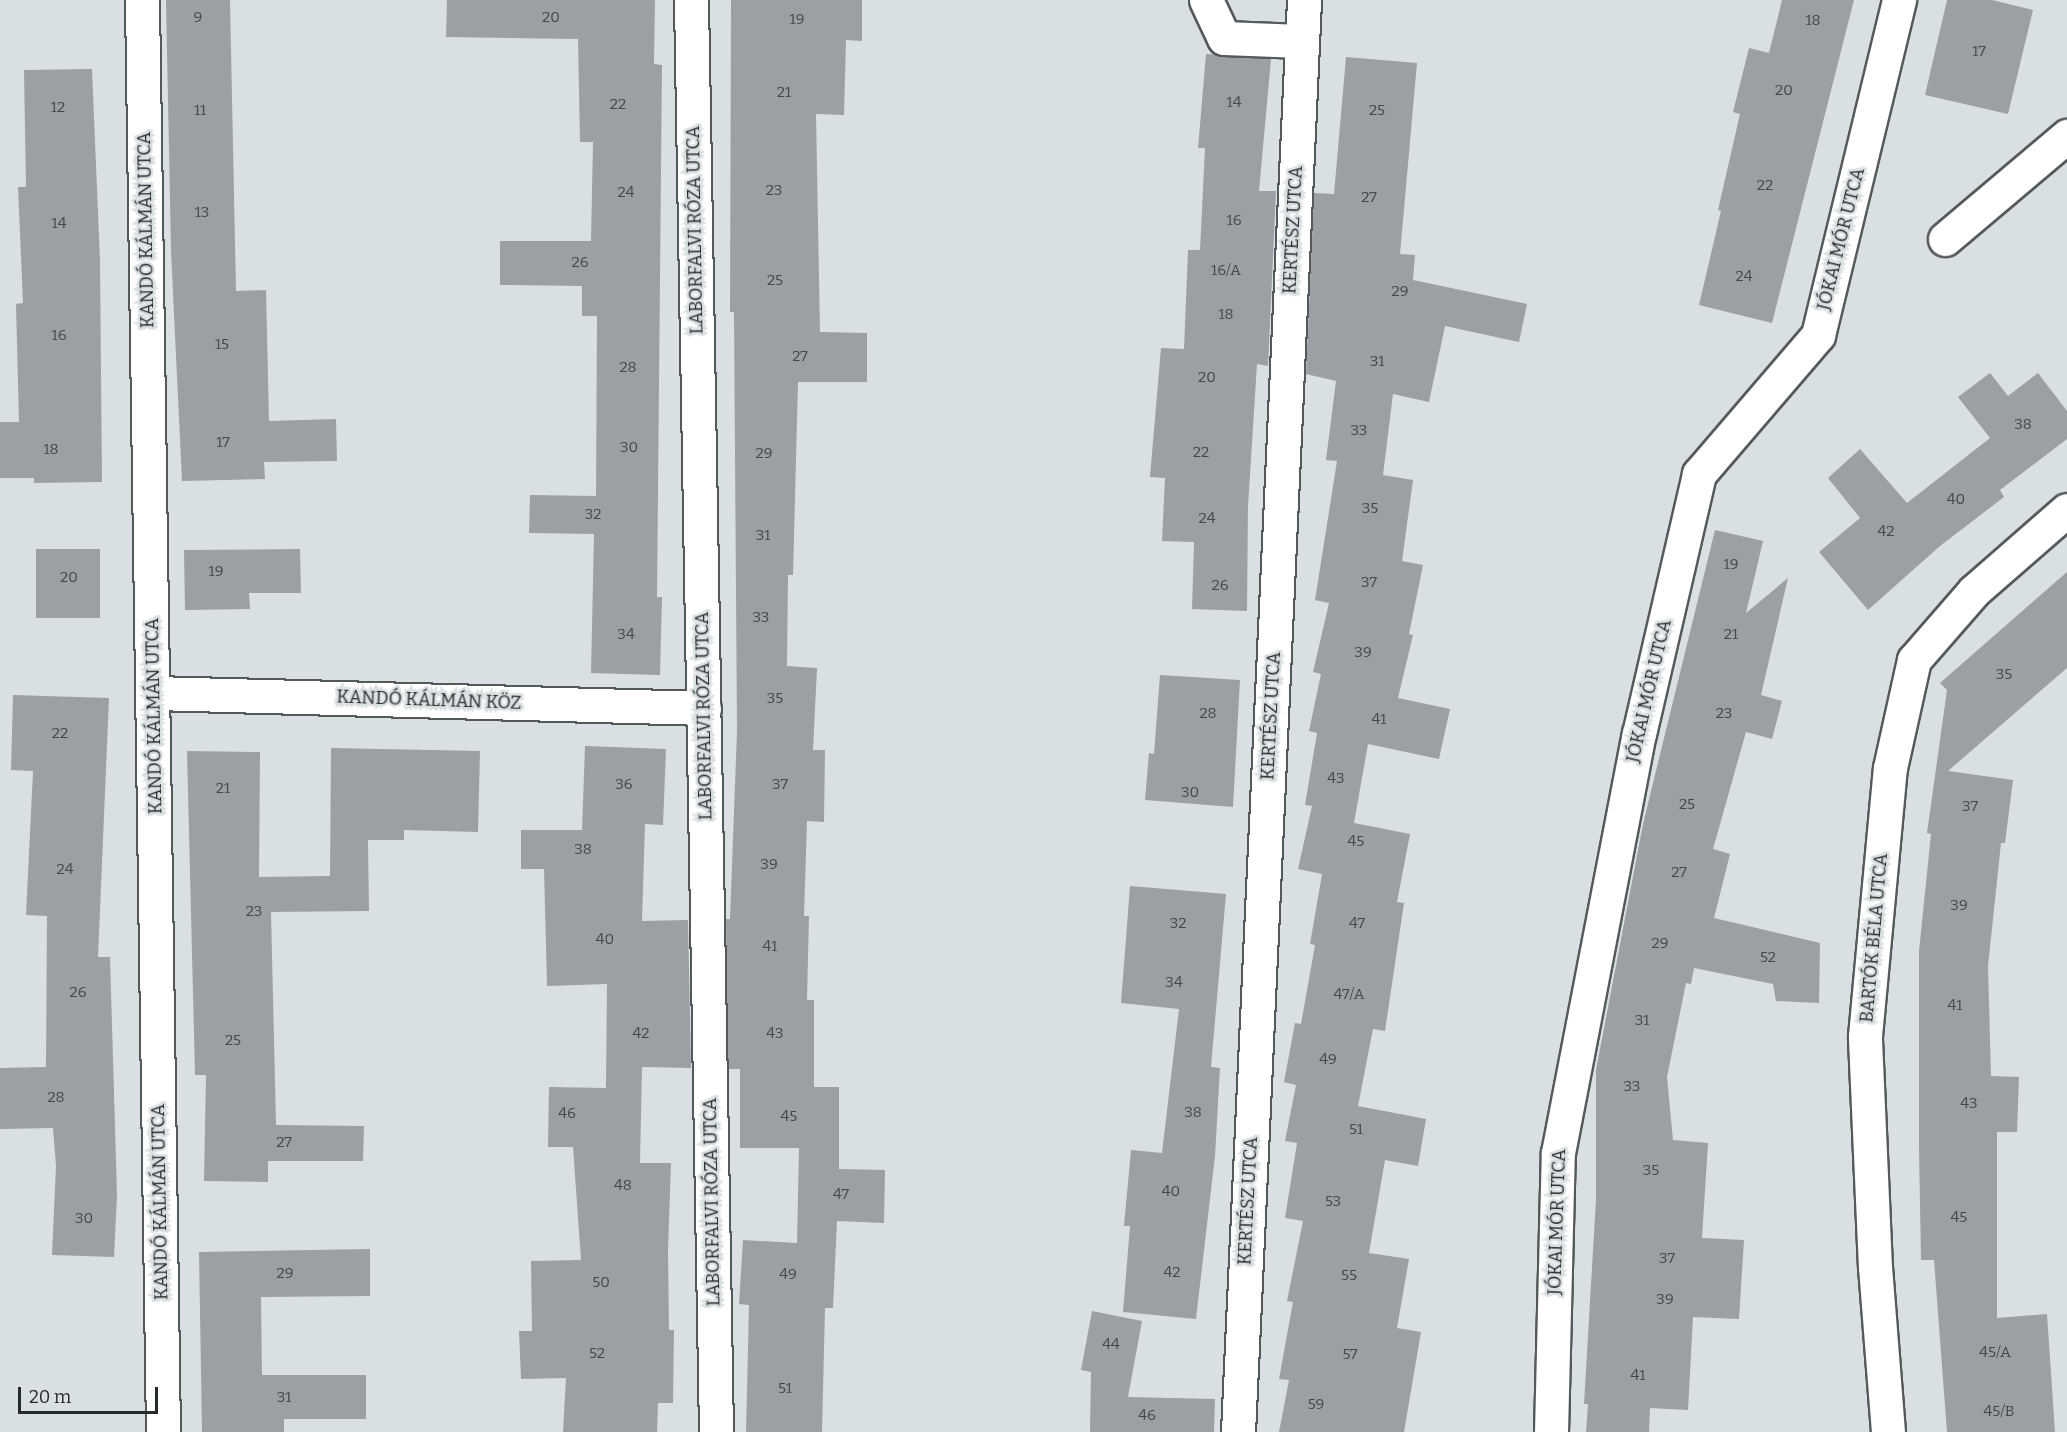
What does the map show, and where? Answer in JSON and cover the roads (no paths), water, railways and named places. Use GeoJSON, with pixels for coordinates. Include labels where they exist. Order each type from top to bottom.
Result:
{"type":"FeatureCollection","features":[{"type":"Feature","properties":{"kind":"street","name":"KANDÓ KÁLMÁN UTCA"},"geometry":{"type":"LineString","coordinates":[[142,0],[154,693],[163,1432]]}},
{"type":"Feature","properties":{"kind":"street","name":"LABORFALVI RÓZA UTCA"},"geometry":{"type":"LineString","coordinates":[[691,0],[716,1432]]}},
{"type":"Feature","properties":{"kind":"street"},"geometry":{"type":"LineString","coordinates":[[1206,0],[1224,38],[1301,41]]}},
{"type":"Feature","properties":{"kind":"street","name":"KERTÉSZ UTCA"},"geometry":{"type":"LineString","coordinates":[[1238,1432],[1304,0]]}},
{"type":"Feature","properties":{"kind":"street","name":"JÓKAI MÓR UTCA"},"geometry":{"type":"LineString","coordinates":[[1551,1432],[1558,1153],[1639,734],[1699,474],[1818,335],[1899,0]]}},
{"type":"Feature","properties":{"kind":"street"},"geometry":{"type":"LineString","coordinates":[[1945,239],[2067,136]]}},
{"type":"Feature","properties":{"kind":"street","name":"BARTÓK BÉLA UTCA"},"geometry":{"type":"LineString","coordinates":[[1888,1432],[1875,1268],[1865,1036],[1890,768],[1914,660],[1974,591],[2067,510]]}},
{"type":"Feature","properties":{"kind":"street","name":"KANDÓ KÁLMÁN KÖZ"},"geometry":{"type":"LineString","coordinates":[[154,693],[704,708]]}}]}
